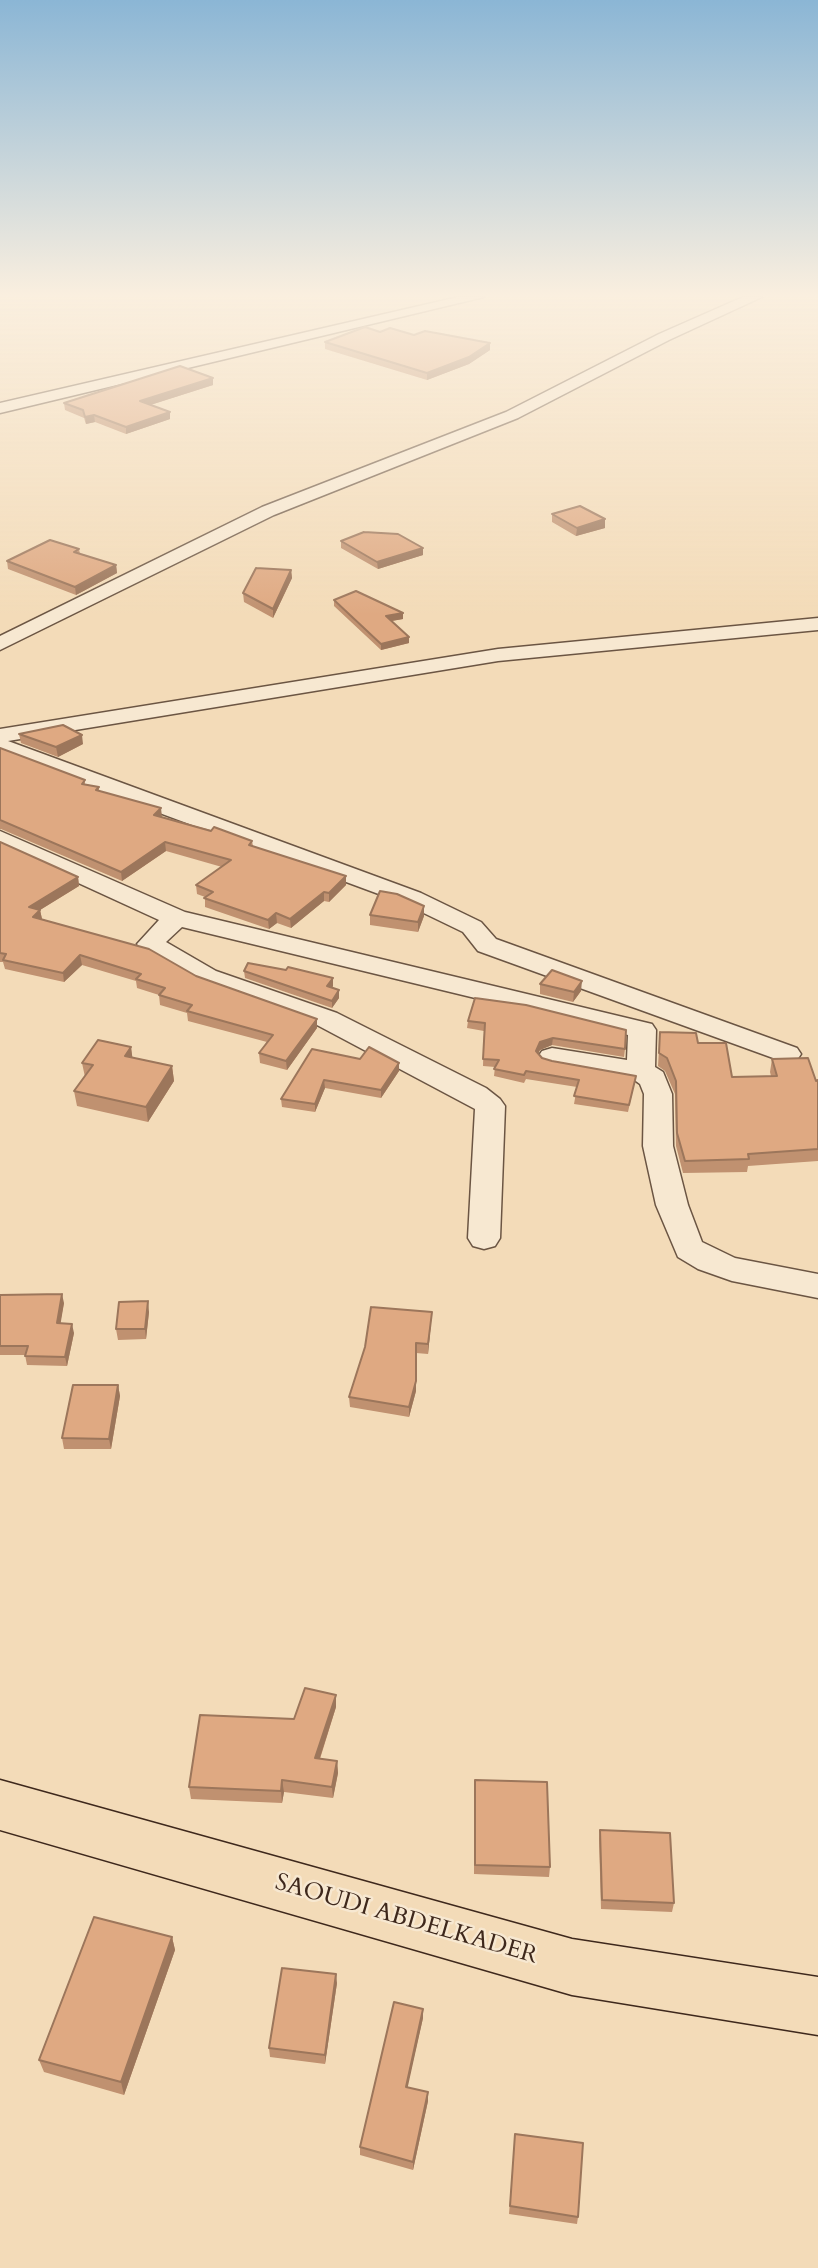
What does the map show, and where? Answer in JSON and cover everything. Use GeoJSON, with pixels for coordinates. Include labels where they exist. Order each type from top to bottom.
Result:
{"type":"FeatureCollection","features":[{"type":"Feature","properties":{"kind":"main road","name":"SAOUDI ABDELKADER"},"geometry":{"type":"LineString","coordinates":[[0,1805],[572,1967],[818,2006]]}},
{"type":"Feature","properties":{"kind":"street"},"geometry":{"type":"LineString","coordinates":[[0,408],[22,403]]}},
{"type":"Feature","properties":{"kind":"street"},"geometry":{"type":"LineString","coordinates":[[0,644],[256,516],[512,415],[536,403]]}},
{"type":"Feature","properties":{"kind":"street"},"geometry":{"type":"LineString","coordinates":[[0,736],[485,657],[818,624]]}},
{"type":"Feature","properties":{"kind":"street"},"geometry":{"type":"LineString","coordinates":[[0,746],[412,898],[472,927],[487,945],[787,1054]]}},
{"type":"Feature","properties":{"kind":"street"},"geometry":{"type":"LineString","coordinates":[[0,838],[176,918],[642,1030],[641,1071]]}},
{"type":"Feature","properties":{"kind":"street"},"geometry":{"type":"LineString","coordinates":[[176,918],[150,944],[207,977],[327,1019],[476,1095],[491,1107],[484,1238]]}},
{"type":"Feature","properties":{"kind":"street"},"geometry":{"type":"LineString","coordinates":[[552,1057],[641,1071],[653,1079],[658,1094],[657,1146],[672,1205],[689,1249],[709,1261],[732,1269],[818,1286]]}},
{"type":"Feature","properties":{"kind":"building"},"geometry":{"type":"Polygon","coordinates":[[[64,403],[145,403],[170,412],[126,427],[94,415],[85,417],[83,410],[64,403]]]}},
{"type":"Feature","properties":{"kind":"building"},"geometry":{"type":"Polygon","coordinates":[[[580,506],[605,519],[577,528],[552,514],[580,506]]]}},
{"type":"Feature","properties":{"kind":"building"},"geometry":{"type":"Polygon","coordinates":[[[364,532],[398,534],[423,548],[377,562],[341,541],[364,532]]]}},
{"type":"Feature","properties":{"kind":"building"},"geometry":{"type":"Polygon","coordinates":[[[50,540],[79,549],[74,552],[116,565],[75,587],[7,561],[50,540]]]}},
{"type":"Feature","properties":{"kind":"building"},"geometry":{"type":"Polygon","coordinates":[[[256,568],[291,570],[273,609],[243,593],[256,568]]]}},
{"type":"Feature","properties":{"kind":"building"},"geometry":{"type":"Polygon","coordinates":[[[356,591],[403,613],[386,616],[409,637],[381,644],[334,600],[356,591]]]}},
{"type":"Feature","properties":{"kind":"building"},"geometry":{"type":"Polygon","coordinates":[[[63,725],[82,735],[56,747],[19,734],[63,725]]]}},
{"type":"Feature","properties":{"kind":"building"},"geometry":{"type":"Polygon","coordinates":[[[0,748],[85,780],[82,784],[99,787],[96,790],[161,808],[154,815],[211,831],[214,827],[252,841],[249,845],[346,876],[329,893],[324,892],[290,919],[276,913],[268,920],[204,898],[213,892],[196,885],[231,860],[165,842],[121,872],[0,820],[0,748]]]}},
{"type":"Feature","properties":{"kind":"building"},"geometry":{"type":"Polygon","coordinates":[[[0,842],[78,877],[29,907],[40,910],[33,917],[149,949],[196,976],[317,1019],[286,1061],[259,1053],[273,1035],[187,1011],[192,1005],[159,995],[165,988],[136,979],[141,974],[80,955],[63,973],[3,960],[6,954],[0,953],[0,842]]]}},
{"type":"Feature","properties":{"kind":"building"},"geometry":{"type":"Polygon","coordinates":[[[380,891],[397,894],[424,906],[418,922],[370,915],[380,891]]]}},
{"type":"Feature","properties":{"kind":"building"},"geometry":{"type":"Polygon","coordinates":[[[248,963],[286,970],[288,967],[333,978],[327,986],[339,990],[332,1001],[244,971],[248,963]]]}},
{"type":"Feature","properties":{"kind":"building"},"geometry":{"type":"Polygon","coordinates":[[[552,970],[582,981],[574,992],[540,984],[552,970]]]}},
{"type":"Feature","properties":{"kind":"building"},"geometry":{"type":"Polygon","coordinates":[[[475,998],[526,1005],[626,1030],[625,1049],[553,1038],[540,1042],[536,1051],[542,1058],[552,1061],[636,1076],[629,1105],[574,1096],[579,1080],[526,1071],[524,1075],[494,1069],[499,1060],[483,1059],[485,1023],[468,1021],[475,998]]]}},
{"type":"Feature","properties":{"kind":"building"},"geometry":{"type":"Polygon","coordinates":[[[660,1032],[696,1033],[698,1043],[726,1043],[732,1077],[777,1076],[772,1059],[808,1058],[816,1081],[818,1080],[818,1149],[748,1154],[749,1159],[685,1161],[677,1133],[676,1081],[667,1058],[659,1053],[660,1032]]]}},
{"type":"Feature","properties":{"kind":"building"},"geometry":{"type":"Polygon","coordinates":[[[98,1040],[131,1047],[125,1056],[172,1066],[146,1107],[74,1091],[93,1065],[82,1063],[98,1040]]]}},
{"type":"Feature","properties":{"kind":"building"},"geometry":{"type":"Polygon","coordinates":[[[369,1047],[399,1063],[381,1090],[324,1080],[315,1104],[281,1099],[312,1049],[360,1059],[369,1047]]]}},
{"type":"Feature","properties":{"kind":"building"},"geometry":{"type":"Polygon","coordinates":[[[62,1294],[57,1323],[72,1324],[65,1357],[25,1356],[28,1346],[0,1346],[0,1295],[62,1294]]]}},
{"type":"Feature","properties":{"kind":"building"},"geometry":{"type":"Polygon","coordinates":[[[148,1301],[145,1329],[116,1329],[119,1302],[148,1301]]]}},
{"type":"Feature","properties":{"kind":"building"},"geometry":{"type":"Polygon","coordinates":[[[371,1307],[432,1312],[428,1344],[416,1343],[416,1381],[409,1407],[349,1397],[365,1347],[371,1307]]]}},
{"type":"Feature","properties":{"kind":"building"},"geometry":{"type":"Polygon","coordinates":[[[73,1385],[118,1385],[109,1439],[62,1438],[73,1385]]]}},
{"type":"Feature","properties":{"kind":"building"},"geometry":{"type":"Polygon","coordinates":[[[305,1688],[336,1695],[315,1758],[337,1761],[332,1787],[282,1780],[281,1791],[189,1787],[200,1715],[294,1719],[305,1688]]]}},
{"type":"Feature","properties":{"kind":"building"},"geometry":{"type":"Polygon","coordinates":[[[475,1780],[547,1782],[550,1867],[475,1865],[475,1780]]]}},
{"type":"Feature","properties":{"kind":"building"},"geometry":{"type":"Polygon","coordinates":[[[600,1830],[670,1833],[674,1903],[602,1900],[600,1830]]]}},
{"type":"Feature","properties":{"kind":"building"},"geometry":{"type":"Polygon","coordinates":[[[94,1917],[172,1937],[121,2082],[39,2060],[94,1917]]]}},
{"type":"Feature","properties":{"kind":"building"},"geometry":{"type":"Polygon","coordinates":[[[282,1968],[336,1974],[325,2055],[269,2048],[282,1968]]]}},
{"type":"Feature","properties":{"kind":"building"},"geometry":{"type":"Polygon","coordinates":[[[394,2002],[423,2009],[406,2087],[428,2092],[413,2162],[360,2147],[394,2002]]]}},
{"type":"Feature","properties":{"kind":"building"},"geometry":{"type":"Polygon","coordinates":[[[515,2134],[583,2143],[578,2217],[510,2206],[515,2134]]]}}]}
